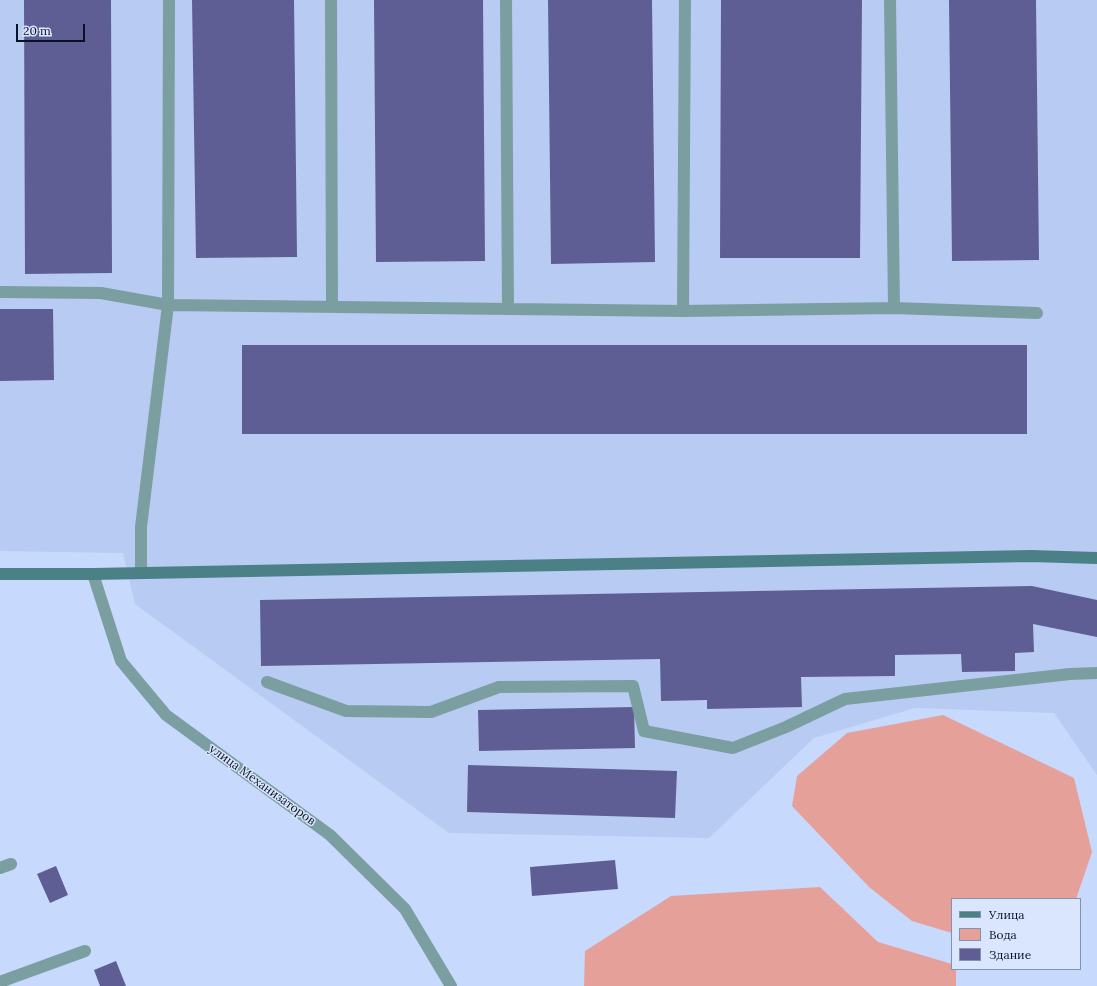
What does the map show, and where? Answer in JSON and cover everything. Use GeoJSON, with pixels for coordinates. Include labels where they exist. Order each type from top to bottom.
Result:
{"type":"FeatureCollection","features":[{"type":"Feature","properties":{"kind":"street"},"geometry":{"type":"LineString","coordinates":[[142,573],[141,527],[168,305],[169,0]]}},
{"type":"Feature","properties":{"kind":"street"},"geometry":{"type":"LineString","coordinates":[[331,0],[332,306]]}},
{"type":"Feature","properties":{"kind":"street"},"geometry":{"type":"LineString","coordinates":[[506,0],[508,308]]}},
{"type":"Feature","properties":{"kind":"street"},"geometry":{"type":"LineString","coordinates":[[684,311],[685,0]]}},
{"type":"Feature","properties":{"kind":"street"},"geometry":{"type":"LineString","coordinates":[[890,0],[894,308]]}},
{"type":"Feature","properties":{"kind":"street"},"geometry":{"type":"LineString","coordinates":[[0,292],[102,293],[168,305],[684,311],[894,308],[1037,313]]}},
{"type":"Feature","properties":{"kind":"street"},"geometry":{"type":"LineString","coordinates":[[0,574],[93,574],[1031,556],[1097,558]]}},
{"type":"Feature","properties":{"kind":"street","name":"улица Механизаторов"},"geometry":{"type":"LineString","coordinates":[[93,574],[121,661],[166,715],[330,835],[405,909],[451,986]]}},
{"type":"Feature","properties":{"kind":"street"},"geometry":{"type":"LineString","coordinates":[[267,682],[346,711],[431,712],[499,687],[633,686],[644,731],[733,748],[786,727],[845,699],[1070,674],[1097,673]]}},
{"type":"Feature","properties":{"kind":"street"},"geometry":{"type":"LineString","coordinates":[[0,982],[85,952]]}},
{"type":"Feature","properties":{"kind":"shaded area"},"geometry":{"type":"Polygon","coordinates":[[[0,0],[1097,0],[1097,775],[1054,713],[915,708],[814,738],[709,838],[449,833],[135,604],[123,553],[0,551],[0,0]]]}},
{"type":"Feature","properties":{"kind":"water"},"geometry":{"type":"Polygon","coordinates":[[[943,715],[1074,778],[1092,852],[1076,898],[951,898],[951,933],[912,921],[869,887],[792,806],[797,776],[847,733],[943,715]]]}},
{"type":"Feature","properties":{"kind":"water"},"geometry":{"type":"Polygon","coordinates":[[[820,887],[878,942],[951,964],[951,970],[956,970],[956,986],[584,986],[585,951],[671,896],[820,887]]]}},
{"type":"Feature","properties":{"kind":"building"},"geometry":{"type":"Polygon","coordinates":[[[24,0],[111,0],[112,273],[25,274],[24,0]]]}},
{"type":"Feature","properties":{"kind":"building"},"geometry":{"type":"Polygon","coordinates":[[[192,0],[294,0],[297,257],[196,258],[192,0]]]}},
{"type":"Feature","properties":{"kind":"building"},"geometry":{"type":"Polygon","coordinates":[[[374,0],[483,0],[485,261],[376,262],[374,0]]]}},
{"type":"Feature","properties":{"kind":"building"},"geometry":{"type":"Polygon","coordinates":[[[548,0],[652,0],[655,262],[551,264],[548,0]]]}},
{"type":"Feature","properties":{"kind":"building"},"geometry":{"type":"Polygon","coordinates":[[[721,0],[862,0],[860,258],[720,258],[721,0]]]}},
{"type":"Feature","properties":{"kind":"building"},"geometry":{"type":"Polygon","coordinates":[[[949,0],[1036,0],[1039,260],[952,261],[949,0]]]}},
{"type":"Feature","properties":{"kind":"building"},"geometry":{"type":"Polygon","coordinates":[[[0,309],[53,309],[54,380],[0,381],[0,309]]]}},
{"type":"Feature","properties":{"kind":"building"},"geometry":{"type":"Polygon","coordinates":[[[242,345],[1027,345],[1027,434],[242,434],[242,345]]]}},
{"type":"Feature","properties":{"kind":"building"},"geometry":{"type":"Polygon","coordinates":[[[1032,586],[1097,600],[1097,637],[1033,624],[1034,652],[1015,653],[1015,671],[962,672],[961,654],[895,655],[895,676],[801,677],[802,707],[707,709],[707,700],[661,701],[660,659],[261,666],[260,600],[1032,586]]]}},
{"type":"Feature","properties":{"kind":"building"},"geometry":{"type":"Polygon","coordinates":[[[634,707],[635,748],[479,751],[478,710],[634,707]]]}},
{"type":"Feature","properties":{"kind":"building"},"geometry":{"type":"Polygon","coordinates":[[[468,765],[677,771],[675,818],[467,812],[468,765]]]}},
{"type":"Feature","properties":{"kind":"building"},"geometry":{"type":"Polygon","coordinates":[[[615,860],[618,889],[532,896],[530,867],[615,860]]]}},
{"type":"Feature","properties":{"kind":"building"},"geometry":{"type":"Polygon","coordinates":[[[56,866],[68,895],[50,903],[37,874],[56,866]]]}},
{"type":"Feature","properties":{"kind":"building"},"geometry":{"type":"Polygon","coordinates":[[[116,961],[126,986],[100,986],[94,970],[116,961]]]}}]}
